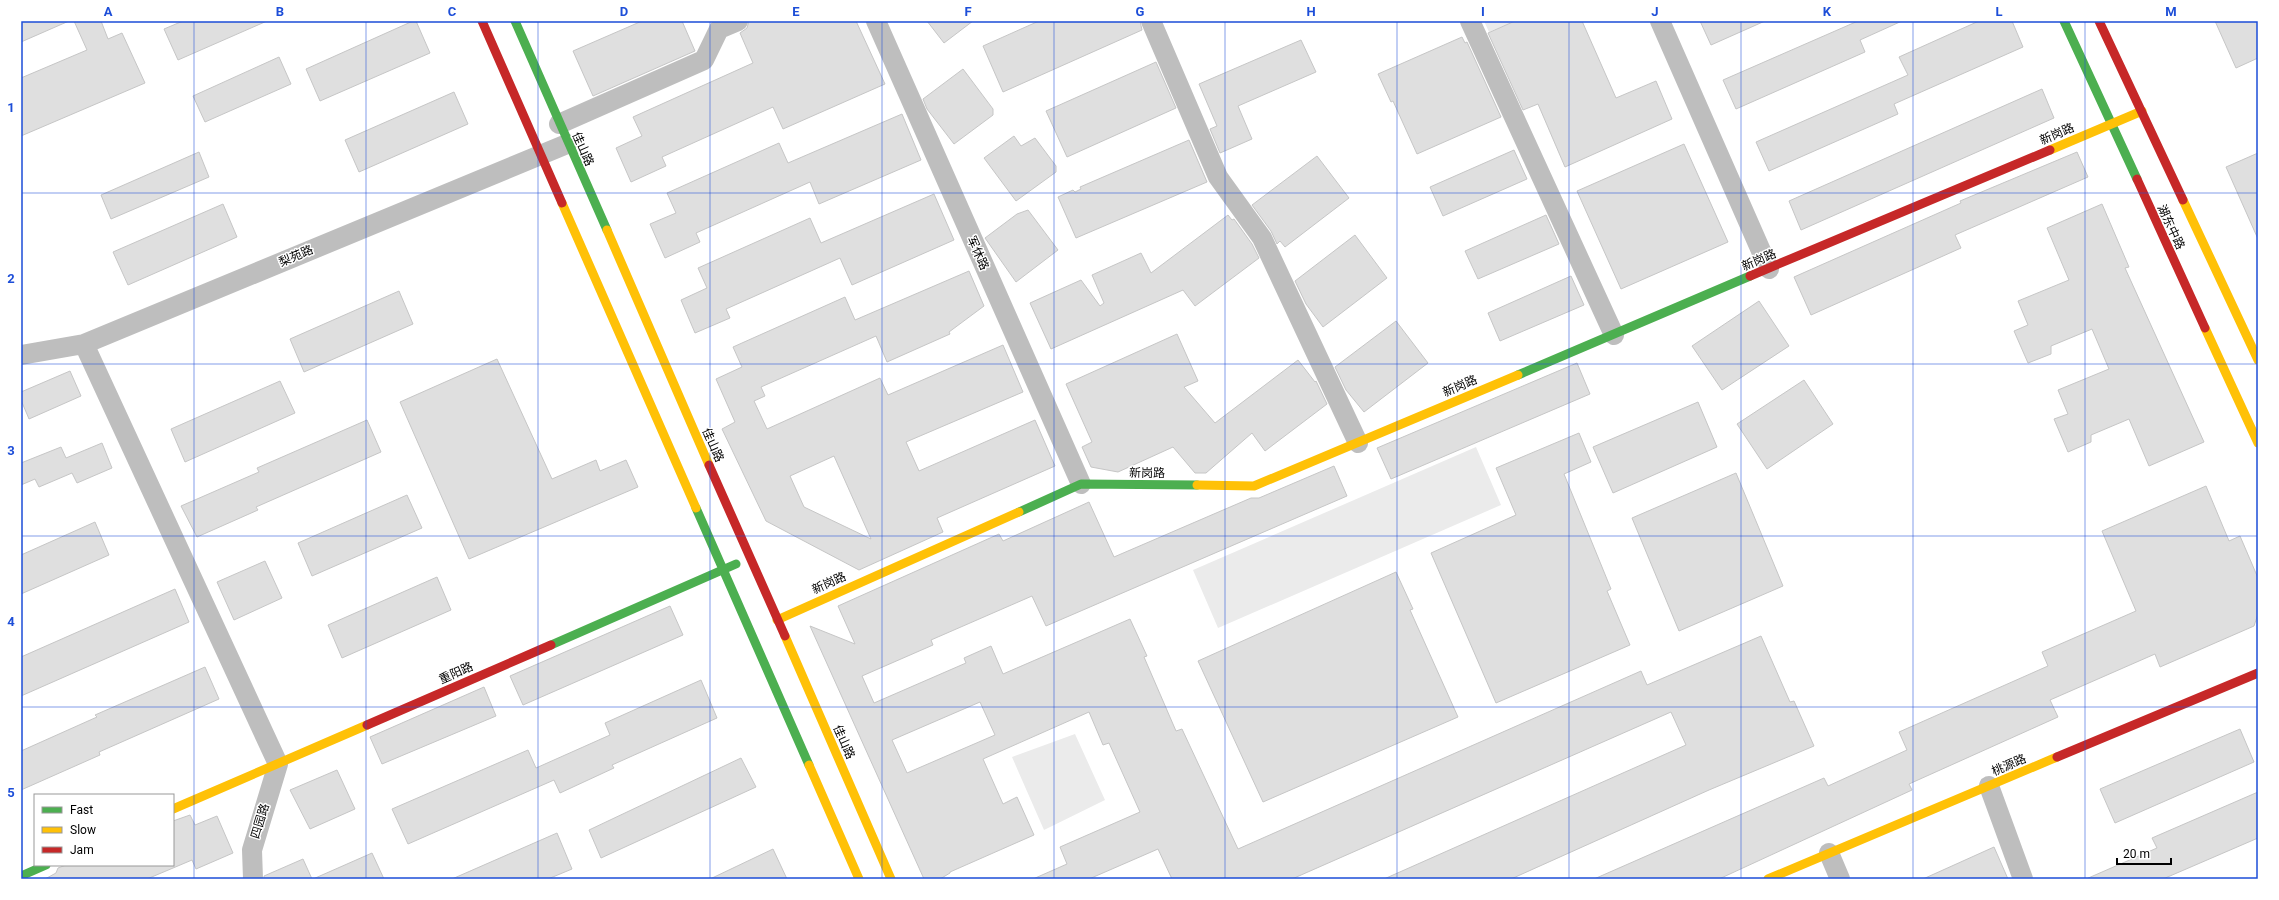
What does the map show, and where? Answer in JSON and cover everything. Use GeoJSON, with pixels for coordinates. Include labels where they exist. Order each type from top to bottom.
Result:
{"type":"FeatureCollection","features":[{"type":"Feature","properties":{"kind":"street"},"geometry":{"type":"LineString","coordinates":[[482,21],[859,879]]}},
{"type":"Feature","properties":{"kind":"street","name":"佳山路"},"geometry":{"type":"LineString","coordinates":[[515,21],[567,144],[891,879]]}},
{"type":"Feature","properties":{"kind":"street"},"geometry":{"type":"LineString","coordinates":[[559,124],[704,60],[719,29],[738,21]]}},
{"type":"Feature","properties":{"kind":"street","name":"军休路"},"geometry":{"type":"LineString","coordinates":[[876,21],[1081,484]]}},
{"type":"Feature","properties":{"kind":"street"},"geometry":{"type":"LineString","coordinates":[[1151,21],[1218,177],[1262,238],[1358,443]]}},
{"type":"Feature","properties":{"kind":"street"},"geometry":{"type":"LineString","coordinates":[[1470,21],[1614,335]]}},
{"type":"Feature","properties":{"kind":"street"},"geometry":{"type":"LineString","coordinates":[[1660,21],[1769,269]]}},
{"type":"Feature","properties":{"kind":"street","name":"湖东中路"},"geometry":{"type":"LineString","coordinates":[[2064,21],[2110,124],[2233,377],[2243,410],[2258,443]]}},
{"type":"Feature","properties":{"kind":"street","name":"湖东中路"},"geometry":{"type":"LineString","coordinates":[[2099,21],[2258,360]]}},
{"type":"Feature","properties":{"kind":"street","name":"新岗路"},"geometry":{"type":"LineString","coordinates":[[777,620],[1081,484],[1254,486],[2142,111]]}},
{"type":"Feature","properties":{"kind":"street","name":"梨苑路"},"geometry":{"type":"LineString","coordinates":[[21,355],[84,344],[567,144]]}},
{"type":"Feature","properties":{"kind":"street"},"geometry":{"type":"LineString","coordinates":[[84,344],[278,764]]}},
{"type":"Feature","properties":{"kind":"street"},"geometry":{"type":"LineString","coordinates":[[2243,410],[2253,405]]}},
{"type":"Feature","properties":{"kind":"street","name":"重阳路"},"geometry":{"type":"LineString","coordinates":[[174,810],[750,558]]}},
{"type":"Feature","properties":{"kind":"street","name":"桃源路"},"geometry":{"type":"LineString","coordinates":[[1768,879],[2258,673]]}},
{"type":"Feature","properties":{"kind":"street","name":"四园路"},"geometry":{"type":"LineString","coordinates":[[253,879],[252,850],[278,764]]}},
{"type":"Feature","properties":{"kind":"street"},"geometry":{"type":"LineString","coordinates":[[1989,786],[2023,879]]}},
{"type":"Feature","properties":{"kind":"street"},"geometry":{"type":"LineString","coordinates":[[1829,853],[1840,879]]}},
{"type":"Feature","properties":{"kind":"street"},"geometry":{"type":"LineString","coordinates":[[21,876],[44,866]]}},
{"type":"Feature","properties":{"kind":"shaded area"},"geometry":{"type":"Polygon","coordinates":[[[1484,21],[1515,21],[1489,32],[1484,21]]]}},
{"type":"Feature","properties":{"kind":"shaded area"},"geometry":{"type":"Polygon","coordinates":[[[1476,447],[1501,505],[1218,628],[1193,570],[1476,447]]]}},
{"type":"Feature","properties":{"kind":"shaded area"},"geometry":{"type":"Polygon","coordinates":[[[1075,734],[1105,800],[1044,830],[1012,757],[1075,734]]]}},
{"type":"Feature","properties":{"kind":"building"},"geometry":{"type":"Polygon","coordinates":[[[21,21],[69,21],[21,42],[21,21]]]}},
{"type":"Feature","properties":{"kind":"building"},"geometry":{"type":"Polygon","coordinates":[[[74,21],[101,21],[108,39],[122,33],[145,83],[21,136],[21,78],[87,50],[74,21]]]}},
{"type":"Feature","properties":{"kind":"building"},"geometry":{"type":"Polygon","coordinates":[[[183,21],[267,21],[178,60],[164,29],[183,21]]]}},
{"type":"Feature","properties":{"kind":"building"},"geometry":{"type":"Polygon","coordinates":[[[416,21],[430,53],[320,101],[306,69],[416,21]]]}},
{"type":"Feature","properties":{"kind":"building"},"geometry":{"type":"Polygon","coordinates":[[[642,21],[682,21],[695,51],[593,96],[573,51],[642,21]]]}},
{"type":"Feature","properties":{"kind":"building"},"geometry":{"type":"Polygon","coordinates":[[[749,21],[856,21],[885,84],[783,129],[773,107],[662,157],[666,166],[631,182],[616,148],[642,136],[633,117],[753,63],[740,33],[747,28],[749,21]]]}},
{"type":"Feature","properties":{"kind":"building"},"geometry":{"type":"Polygon","coordinates":[[[927,21],[973,21],[944,43],[927,21]]]}},
{"type":"Feature","properties":{"kind":"building"},"geometry":{"type":"Polygon","coordinates":[[[1039,21],[1140,21],[1142,30],[1003,92],[983,46],[1039,21]]]}},
{"type":"Feature","properties":{"kind":"building"},"geometry":{"type":"Polygon","coordinates":[[[1515,21],[1582,21],[1616,98],[1656,81],[1672,119],[1565,167],[1538,104],[1523,110],[1488,33],[1515,21]]]}},
{"type":"Feature","properties":{"kind":"building"},"geometry":{"type":"Polygon","coordinates":[[[1700,21],[1765,21],[1711,45],[1700,21]]]}},
{"type":"Feature","properties":{"kind":"building"},"geometry":{"type":"Polygon","coordinates":[[[1858,21],[1902,21],[1860,40],[1865,52],[1736,109],[1723,80],[1858,21]]]}},
{"type":"Feature","properties":{"kind":"building"},"geometry":{"type":"Polygon","coordinates":[[[1979,21],[2012,21],[2023,47],[1894,104],[1898,114],[1769,171],[1756,142],[1908,75],[1899,57],[1979,21]]]}},
{"type":"Feature","properties":{"kind":"building"},"geometry":{"type":"Polygon","coordinates":[[[2215,21],[2258,21],[2258,58],[2236,68],[2215,21]]]}},
{"type":"Feature","properties":{"kind":"building"},"geometry":{"type":"Polygon","coordinates":[[[1462,37],[1465,43],[1467,42],[1501,117],[1417,154],[1393,101],[1391,102],[1378,74],[1462,37]]]}},
{"type":"Feature","properties":{"kind":"building"},"geometry":{"type":"Polygon","coordinates":[[[1301,40],[1316,72],[1238,106],[1252,139],[1220,153],[1210,129],[1217,126],[1199,84],[1301,40]]]}},
{"type":"Feature","properties":{"kind":"building"},"geometry":{"type":"Polygon","coordinates":[[[279,57],[291,84],[205,122],[193,96],[279,57]]]}},
{"type":"Feature","properties":{"kind":"building"},"geometry":{"type":"Polygon","coordinates":[[[1156,62],[1176,108],[1067,157],[1046,111],[1156,62]]]}},
{"type":"Feature","properties":{"kind":"building"},"geometry":{"type":"Polygon","coordinates":[[[963,69],[993,109],[993,115],[954,144],[927,109],[923,99],[963,69]]]}},
{"type":"Feature","properties":{"kind":"building"},"geometry":{"type":"Polygon","coordinates":[[[2042,89],[2054,118],[1801,230],[1789,201],[2042,89]]]}},
{"type":"Feature","properties":{"kind":"building"},"geometry":{"type":"Polygon","coordinates":[[[454,92],[468,124],[359,172],[345,140],[454,92]]]}},
{"type":"Feature","properties":{"kind":"building"},"geometry":{"type":"Polygon","coordinates":[[[902,114],[921,160],[819,204],[810,182],[696,233],[700,242],[665,258],[650,224],[676,213],[667,193],[779,143],[788,163],[902,114]]]}},
{"type":"Feature","properties":{"kind":"building"},"geometry":{"type":"Polygon","coordinates":[[[1014,136],[1021,146],[1035,138],[1056,166],[1056,172],[1016,201],[984,158],[1014,136]]]}},
{"type":"Feature","properties":{"kind":"building"},"geometry":{"type":"Polygon","coordinates":[[[1189,140],[1207,182],[1076,238],[1058,197],[1073,190],[1075,192],[1081,189],[1080,187],[1189,140]]]}},
{"type":"Feature","properties":{"kind":"building"},"geometry":{"type":"Polygon","coordinates":[[[1684,144],[1728,242],[1621,289],[1577,191],[1684,144]]]}},
{"type":"Feature","properties":{"kind":"building"},"geometry":{"type":"Polygon","coordinates":[[[1514,150],[1527,179],[1443,216],[1430,187],[1514,150]]]}},
{"type":"Feature","properties":{"kind":"building"},"geometry":{"type":"Polygon","coordinates":[[[199,152],[209,177],[111,219],[101,195],[199,152]]]}},
{"type":"Feature","properties":{"kind":"building"},"geometry":{"type":"Polygon","coordinates":[[[2077,152],[2088,177],[1955,235],[1961,248],[1811,315],[1794,277],[1961,203],[1960,201],[2077,152]]]}},
{"type":"Feature","properties":{"kind":"building"},"geometry":{"type":"Polygon","coordinates":[[[2258,153],[2258,239],[2226,167],[2258,153]]]}},
{"type":"Feature","properties":{"kind":"building"},"geometry":{"type":"Polygon","coordinates":[[[1317,156],[1349,198],[1285,247],[1280,241],[1277,244],[1271,231],[1252,205],[1317,156]]]}},
{"type":"Feature","properties":{"kind":"building"},"geometry":{"type":"Polygon","coordinates":[[[934,194],[954,240],[852,285],[840,258],[726,309],[730,318],[695,333],[681,300],[707,288],[698,268],[810,218],[821,243],[934,194]]]}},
{"type":"Feature","properties":{"kind":"building"},"geometry":{"type":"Polygon","coordinates":[[[223,204],[237,237],[128,285],[113,252],[223,204]]]}},
{"type":"Feature","properties":{"kind":"building"},"geometry":{"type":"Polygon","coordinates":[[[2102,204],[2129,267],[2125,268],[2204,442],[2149,466],[2129,419],[2091,435],[2091,442],[2068,452],[2054,419],[2068,414],[2058,390],[2109,369],[2092,329],[2051,346],[2051,354],[2028,363],[2014,331],[2028,325],[2018,301],[2069,280],[2047,228],[2102,204]]]}},
{"type":"Feature","properties":{"kind":"building"},"geometry":{"type":"Polygon","coordinates":[[[1028,210],[1058,250],[1016,282],[985,238],[1017,214],[1028,210]]]}},
{"type":"Feature","properties":{"kind":"building"},"geometry":{"type":"Polygon","coordinates":[[[1228,215],[1232,220],[1234,219],[1252,244],[1259,258],[1195,306],[1183,290],[1051,349],[1030,303],[1081,280],[1100,306],[1104,303],[1092,275],[1141,253],[1151,273],[1228,215]]]}},
{"type":"Feature","properties":{"kind":"building"},"geometry":{"type":"Polygon","coordinates":[[[1546,215],[1559,244],[1478,279],[1465,251],[1546,215]]]}},
{"type":"Feature","properties":{"kind":"building"},"geometry":{"type":"Polygon","coordinates":[[[1355,235],[1387,278],[1323,327],[1306,304],[1295,281],[1355,235]]]}},
{"type":"Feature","properties":{"kind":"building"},"geometry":{"type":"Polygon","coordinates":[[[969,271],[984,306],[949,332],[950,334],[887,362],[876,336],[761,387],[765,396],[754,401],[767,429],[880,378],[888,395],[1003,345],[1023,392],[906,442],[919,471],[1035,420],[1055,466],[937,518],[943,532],[859,570],[766,521],[722,429],[735,422],[716,379],[742,367],[733,347],[845,297],[855,320],[969,271]],[[834,456],[790,476],[804,507],[871,539],[834,456]]]}},
{"type":"Feature","properties":{"kind":"building"},"geometry":{"type":"Polygon","coordinates":[[[1571,276],[1584,305],[1500,341],[1488,313],[1571,276]]]}},
{"type":"Feature","properties":{"kind":"building"},"geometry":{"type":"Polygon","coordinates":[[[399,291],[413,324],[304,372],[290,339],[399,291]]]}},
{"type":"Feature","properties":{"kind":"building"},"geometry":{"type":"Polygon","coordinates":[[[1759,301],[1789,346],[1722,390],[1692,346],[1759,301]]]}},
{"type":"Feature","properties":{"kind":"building"},"geometry":{"type":"Polygon","coordinates":[[[1396,321],[1428,363],[1364,412],[1346,390],[1335,367],[1396,321]]]}},
{"type":"Feature","properties":{"kind":"building"},"geometry":{"type":"Polygon","coordinates":[[[1177,334],[1198,381],[1184,387],[1215,423],[1298,360],[1315,382],[1316,381],[1327,404],[1265,451],[1252,433],[1206,473],[1195,473],[1173,447],[1118,472],[1091,467],[1082,447],[1092,442],[1066,384],[1177,334]]]}},
{"type":"Feature","properties":{"kind":"building"},"geometry":{"type":"Polygon","coordinates":[[[497,359],[552,479],[596,460],[600,471],[626,460],[638,487],[469,559],[400,402],[497,359]]]}},
{"type":"Feature","properties":{"kind":"building"},"geometry":{"type":"Polygon","coordinates":[[[1577,363],[1590,394],[1391,479],[1377,448],[1577,363]]]}},
{"type":"Feature","properties":{"kind":"building"},"geometry":{"type":"Polygon","coordinates":[[[70,371],[81,396],[29,419],[21,400],[21,392],[70,371]]]}},
{"type":"Feature","properties":{"kind":"building"},"geometry":{"type":"Polygon","coordinates":[[[1804,380],[1833,424],[1767,469],[1737,424],[1804,380]]]}},
{"type":"Feature","properties":{"kind":"building"},"geometry":{"type":"Polygon","coordinates":[[[280,381],[295,413],[185,462],[171,429],[280,381]]]}},
{"type":"Feature","properties":{"kind":"building"},"geometry":{"type":"Polygon","coordinates":[[[1698,402],[1717,447],[1613,493],[1593,447],[1698,402]]]}},
{"type":"Feature","properties":{"kind":"building"},"geometry":{"type":"Polygon","coordinates":[[[367,420],[381,452],[256,507],[258,510],[197,537],[181,506],[259,472],[257,468],[367,420]]]}},
{"type":"Feature","properties":{"kind":"building"},"geometry":{"type":"Polygon","coordinates":[[[1579,433],[1591,462],[1564,474],[1611,589],[1607,591],[1630,645],[1496,703],[1431,553],[1516,515],[1496,468],[1579,433]]]}},
{"type":"Feature","properties":{"kind":"building"},"geometry":{"type":"Polygon","coordinates":[[[102,443],[112,468],[77,483],[72,473],[39,487],[35,479],[21,485],[21,463],[61,447],[66,458],[102,443]]]}},
{"type":"Feature","properties":{"kind":"building"},"geometry":{"type":"Polygon","coordinates":[[[1334,466],[1347,496],[1046,626],[1032,596],[931,640],[933,645],[862,676],[874,703],[966,663],[964,658],[991,646],[1003,674],[1130,619],[1147,656],[1144,657],[1176,731],[1182,729],[1238,849],[1641,671],[1647,685],[1761,636],[1790,702],[1794,701],[1814,746],[1709,790],[1511,879],[1384,879],[1686,745],[1671,712],[1292,879],[1172,879],[1158,849],[1089,879],[1033,879],[1067,864],[1060,847],[1140,812],[1109,743],[1103,745],[1089,712],[983,759],[1003,804],[1017,797],[1034,835],[950,872],[940,879],[924,879],[810,626],[855,644],[838,606],[999,534],[1003,541],[1089,502],[1114,557],[1251,498],[1259,498],[1334,466]],[[980,702],[892,740],[907,773],[995,735],[980,702]]]}},
{"type":"Feature","properties":{"kind":"building"},"geometry":{"type":"Polygon","coordinates":[[[1736,473],[1783,586],[1679,631],[1632,518],[1736,473]]]}},
{"type":"Feature","properties":{"kind":"building"},"geometry":{"type":"Polygon","coordinates":[[[2206,486],[2229,541],[2240,536],[2258,578],[2258,614],[2254,626],[2160,667],[2155,654],[2050,700],[2058,717],[1909,784],[1912,790],[1719,879],[1594,879],[1824,778],[1828,786],[1907,750],[1899,732],[2048,666],[2042,652],[2136,611],[2102,531],[2206,486]]]}},
{"type":"Feature","properties":{"kind":"building"},"geometry":{"type":"Polygon","coordinates":[[[407,495],[422,528],[312,576],[298,543],[407,495]]]}},
{"type":"Feature","properties":{"kind":"building"},"geometry":{"type":"Polygon","coordinates":[[[95,522],[109,555],[21,594],[21,555],[95,522]]]}},
{"type":"Feature","properties":{"kind":"building"},"geometry":{"type":"Polygon","coordinates":[[[265,561],[282,598],[234,620],[217,582],[265,561]]]}},
{"type":"Feature","properties":{"kind":"building"},"geometry":{"type":"Polygon","coordinates":[[[1396,572],[1413,609],[1410,610],[1458,717],[1263,802],[1198,661],[1396,572]]]}},
{"type":"Feature","properties":{"kind":"building"},"geometry":{"type":"Polygon","coordinates":[[[437,577],[451,610],[342,658],[328,625],[437,577]]]}},
{"type":"Feature","properties":{"kind":"building"},"geometry":{"type":"Polygon","coordinates":[[[175,589],[189,622],[21,696],[21,657],[175,589]]]}},
{"type":"Feature","properties":{"kind":"building"},"geometry":{"type":"Polygon","coordinates":[[[670,606],[683,635],[523,705],[510,676],[670,606]]]}},
{"type":"Feature","properties":{"kind":"building"},"geometry":{"type":"Polygon","coordinates":[[[205,667],[219,699],[99,752],[100,755],[21,790],[21,751],[97,717],[95,715],[205,667]]]}},
{"type":"Feature","properties":{"kind":"building"},"geometry":{"type":"Polygon","coordinates":[[[701,680],[717,718],[612,765],[614,768],[560,793],[554,780],[408,844],[392,809],[528,750],[536,768],[610,735],[605,723],[701,680]]]}},
{"type":"Feature","properties":{"kind":"building"},"geometry":{"type":"Polygon","coordinates":[[[484,687],[496,716],[382,764],[370,737],[484,687]]]}},
{"type":"Feature","properties":{"kind":"building"},"geometry":{"type":"Polygon","coordinates":[[[2240,729],[2254,762],[2115,823],[2100,789],[2240,729]]]}},
{"type":"Feature","properties":{"kind":"building"},"geometry":{"type":"Polygon","coordinates":[[[741,758],[756,787],[601,858],[589,830],[741,758]]]}},
{"type":"Feature","properties":{"kind":"building"},"geometry":{"type":"Polygon","coordinates":[[[337,770],[355,809],[310,829],[290,790],[337,770]]]}},
{"type":"Feature","properties":{"kind":"building"},"geometry":{"type":"Polygon","coordinates":[[[2258,792],[2258,838],[2163,879],[2086,879],[2157,848],[2152,838],[2258,792]]]}},
{"type":"Feature","properties":{"kind":"building"},"geometry":{"type":"Polygon","coordinates":[[[190,815],[195,825],[217,816],[233,853],[196,869],[192,860],[147,879],[45,879],[56,873],[58,868],[63,866],[174,866],[174,821],[190,815]]]}},
{"type":"Feature","properties":{"kind":"building"},"geometry":{"type":"Polygon","coordinates":[[[557,833],[572,869],[548,879],[452,879],[557,833]]]}},
{"type":"Feature","properties":{"kind":"building"},"geometry":{"type":"Polygon","coordinates":[[[1994,847],[2008,879],[1923,879],[1994,847]]]}},
{"type":"Feature","properties":{"kind":"building"},"geometry":{"type":"Polygon","coordinates":[[[773,849],[787,879],[710,879],[773,849]]]}},
{"type":"Feature","properties":{"kind":"building"},"geometry":{"type":"Polygon","coordinates":[[[372,853],[384,879],[313,879],[372,853]]]}},
{"type":"Feature","properties":{"kind":"building"},"geometry":{"type":"Polygon","coordinates":[[[303,859],[312,879],[264,879],[264,876],[303,859]]]}},
{"type":"Feature","properties":{"kind":"traffic: fast"},"geometry":{"type":"LineString","coordinates":[[515,21],[607,230]]}},
{"type":"Feature","properties":{"kind":"traffic: fast"},"geometry":{"type":"LineString","coordinates":[[2064,21],[2137,179]]}},
{"type":"Feature","properties":{"kind":"traffic: fast"},"geometry":{"type":"LineString","coordinates":[[1518,375],[1750,276]]}},
{"type":"Feature","properties":{"kind":"traffic: fast"},"geometry":{"type":"LineString","coordinates":[[1019,512],[1081,484],[1197,485]]}},
{"type":"Feature","properties":{"kind":"traffic: fast"},"geometry":{"type":"LineString","coordinates":[[696,508],[809,765]]}},
{"type":"Feature","properties":{"kind":"traffic: fast"},"geometry":{"type":"LineString","coordinates":[[551,645],[736,564]]}},
{"type":"Feature","properties":{"kind":"traffic: fast"},"geometry":{"type":"LineString","coordinates":[[21,876],[44,866]]}},
{"type":"Feature","properties":{"kind":"traffic: slow"},"geometry":{"type":"LineString","coordinates":[[2050,150],[2142,111]]}},
{"type":"Feature","properties":{"kind":"traffic: slow"},"geometry":{"type":"LineString","coordinates":[[2183,200],[2258,360]]}},
{"type":"Feature","properties":{"kind":"traffic: slow"},"geometry":{"type":"LineString","coordinates":[[562,203],[696,508]]}},
{"type":"Feature","properties":{"kind":"traffic: slow"},"geometry":{"type":"LineString","coordinates":[[607,230],[709,465]]}},
{"type":"Feature","properties":{"kind":"traffic: slow"},"geometry":{"type":"LineString","coordinates":[[2205,328],[2258,443]]}},
{"type":"Feature","properties":{"kind":"traffic: slow"},"geometry":{"type":"LineString","coordinates":[[1197,485],[1254,486],[1518,375]]}},
{"type":"Feature","properties":{"kind":"traffic: slow"},"geometry":{"type":"LineString","coordinates":[[777,620],[1019,512]]}},
{"type":"Feature","properties":{"kind":"traffic: slow"},"geometry":{"type":"LineString","coordinates":[[785,636],[891,879]]}},
{"type":"Feature","properties":{"kind":"traffic: slow"},"geometry":{"type":"LineString","coordinates":[[174,809],[367,725]]}},
{"type":"Feature","properties":{"kind":"traffic: slow"},"geometry":{"type":"LineString","coordinates":[[1768,879],[2057,757]]}},
{"type":"Feature","properties":{"kind":"traffic: slow"},"geometry":{"type":"LineString","coordinates":[[809,765],[859,879]]}},
{"type":"Feature","properties":{"kind":"traffic: jam"},"geometry":{"type":"LineString","coordinates":[[482,21],[562,203]]}},
{"type":"Feature","properties":{"kind":"traffic: jam"},"geometry":{"type":"LineString","coordinates":[[2099,21],[2183,200]]}},
{"type":"Feature","properties":{"kind":"traffic: jam"},"geometry":{"type":"LineString","coordinates":[[1750,276],[2050,150]]}},
{"type":"Feature","properties":{"kind":"traffic: jam"},"geometry":{"type":"LineString","coordinates":[[2137,179],[2205,328]]}},
{"type":"Feature","properties":{"kind":"traffic: jam"},"geometry":{"type":"LineString","coordinates":[[709,465],[785,636]]}},
{"type":"Feature","properties":{"kind":"traffic: jam"},"geometry":{"type":"LineString","coordinates":[[367,725],[551,645]]}},
{"type":"Feature","properties":{"kind":"traffic: jam"},"geometry":{"type":"LineString","coordinates":[[2057,757],[2258,673]]}}]}
